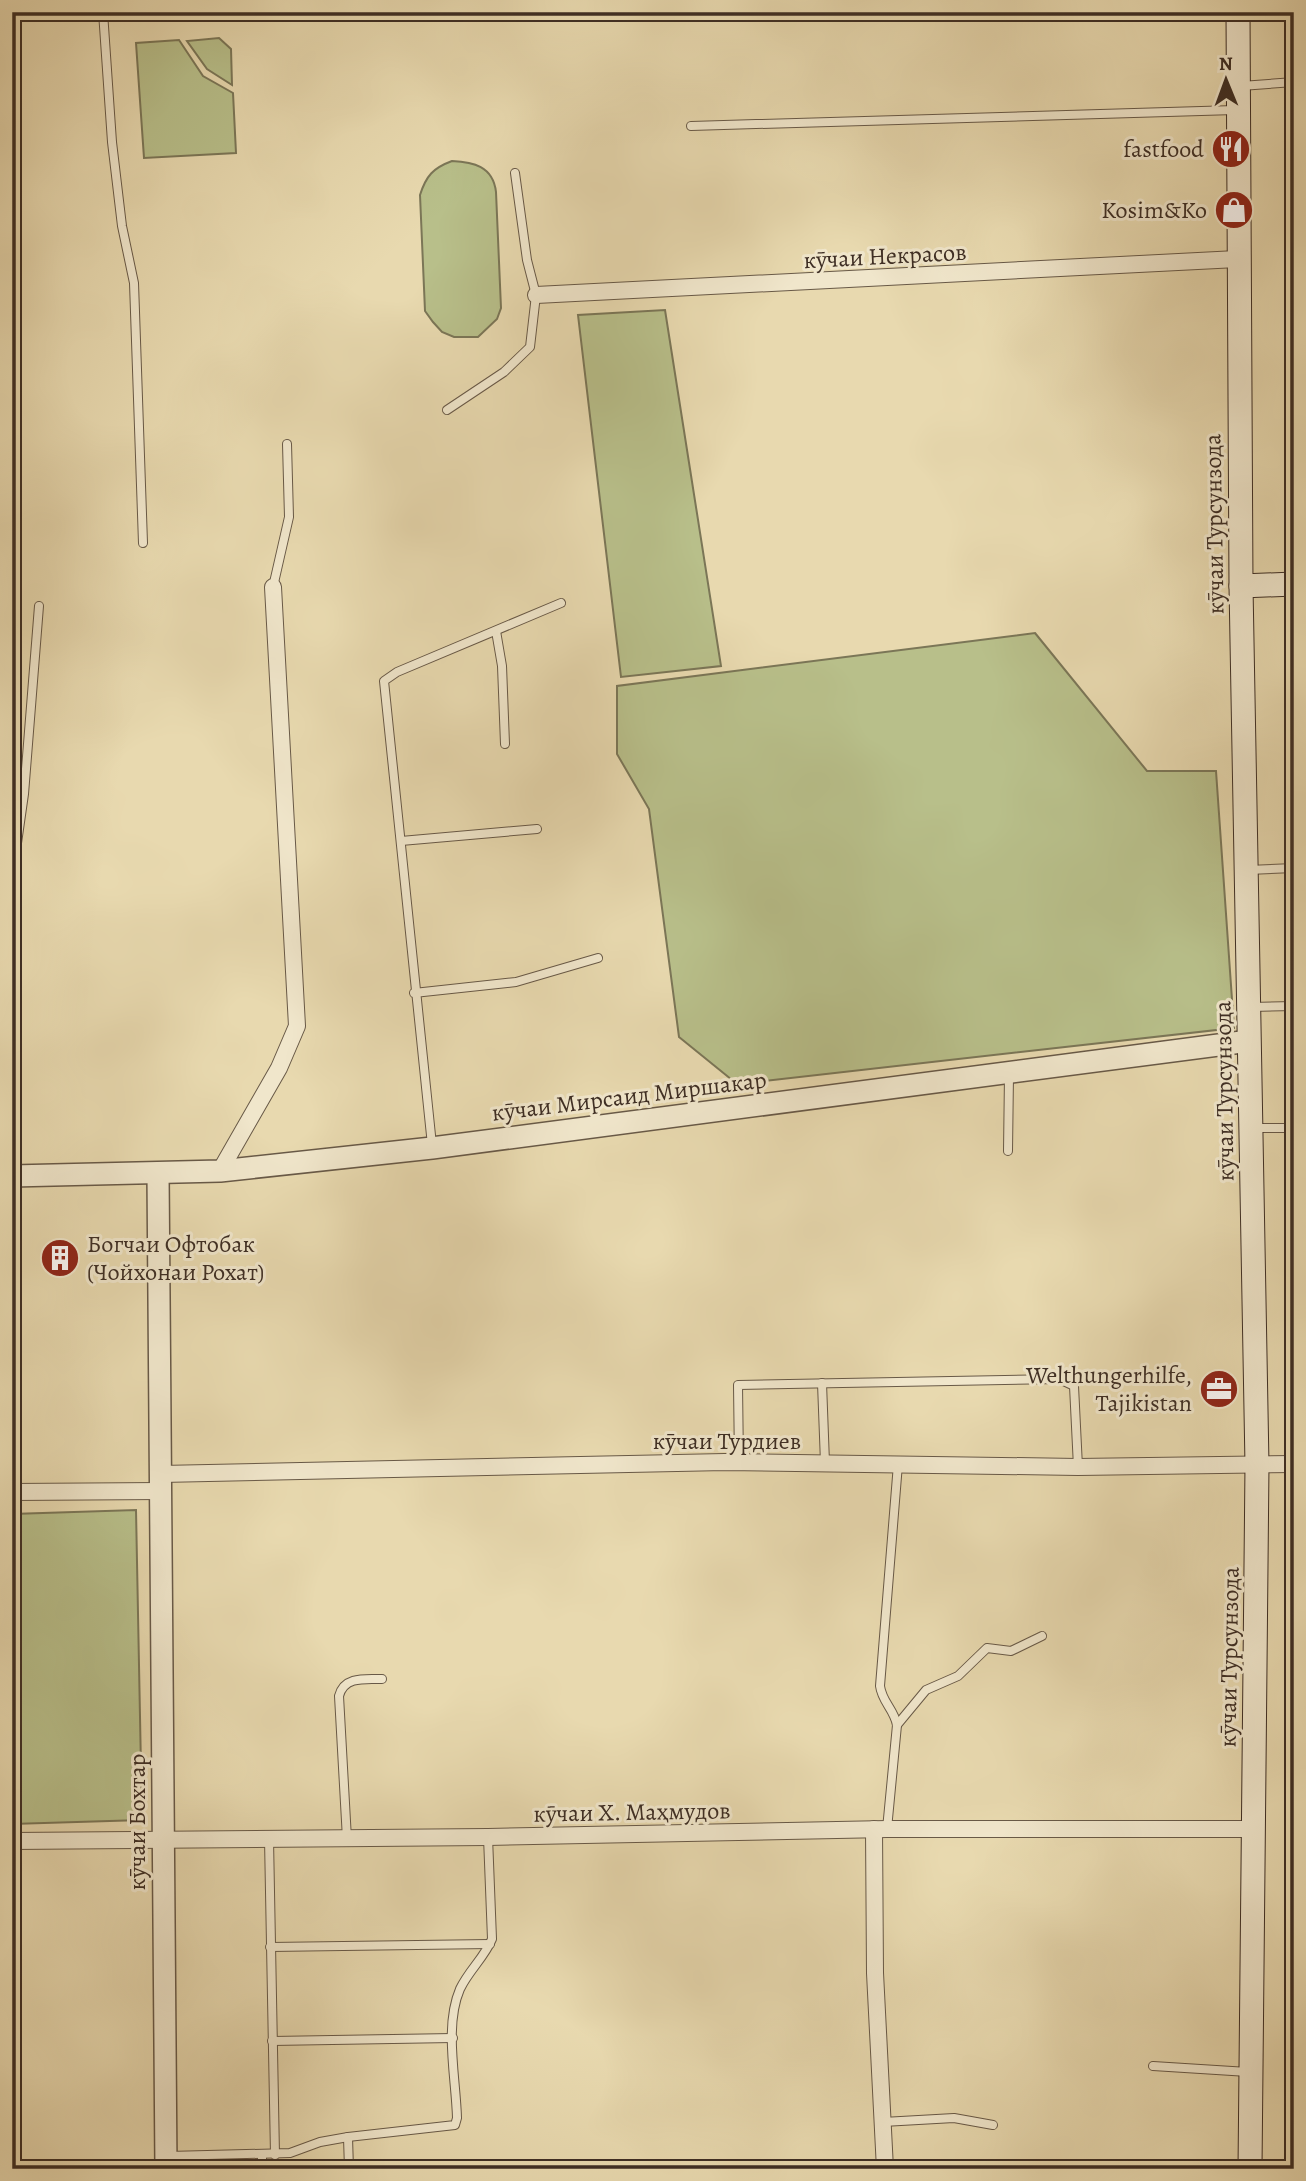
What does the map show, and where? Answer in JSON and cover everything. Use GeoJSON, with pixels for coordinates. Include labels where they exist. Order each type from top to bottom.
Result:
{"type":"FeatureCollection","features":[{"type":"Feature","properties":{"kind":"main road","name":"кӯчаи Турсунзода"},"geometry":{"type":"LineString","coordinates":[[1238,12],[1237,259],[1241,586],[1257,1465],[1250,2169]]}},
{"type":"Feature","properties":{"kind":"main road"},"geometry":{"type":"LineString","coordinates":[[1241,586],[1294,584]]}},
{"type":"Feature","properties":{"kind":"street","name":"кӯчаи Некрасов"},"geometry":{"type":"LineString","coordinates":[[536,295],[1237,259]]}},
{"type":"Feature","properties":{"kind":"street"},"geometry":{"type":"LineString","coordinates":[[220,1171],[279,1068],[297,1026],[273,587]]}},
{"type":"Feature","properties":{"kind":"street","name":"кӯчаи Мирсаид Миршакар"},"geometry":{"type":"LineString","coordinates":[[12,1176],[220,1171],[432,1148],[1249,1041]]}},
{"type":"Feature","properties":{"kind":"street","name":"кӯчаи Бохтар"},"geometry":{"type":"LineString","coordinates":[[158,1173],[165,2162]]}},
{"type":"Feature","properties":{"kind":"street","name":"кӯчаи Турдиев"},"geometry":{"type":"LineString","coordinates":[[12,1492],[161,1483],[739,1463],[1078,1467],[1294,1464]]}},
{"type":"Feature","properties":{"kind":"street"},"geometry":{"type":"LineString","coordinates":[[881,1829],[875,1973],[885,2169]]}},
{"type":"Feature","properties":{"kind":"street","name":"кӯчаи Х. Маҳмудов"},"geometry":{"type":"LineString","coordinates":[[12,1841],[488,1838],[881,1829],[1253,1829]]}},
{"type":"Feature","properties":{"kind":"lane"},"geometry":{"type":"LineString","coordinates":[[103,12],[112,142],[122,226],[134,283],[143,543]]}},
{"type":"Feature","properties":{"kind":"lane"},"geometry":{"type":"LineString","coordinates":[[1238,86],[1294,82]]}},
{"type":"Feature","properties":{"kind":"lane"},"geometry":{"type":"LineString","coordinates":[[691,126],[1238,110]]}},
{"type":"Feature","properties":{"kind":"lane"},"geometry":{"type":"LineString","coordinates":[[447,411],[504,372],[530,347],[536,295],[527,260],[515,173]]}},
{"type":"Feature","properties":{"kind":"lane"},"geometry":{"type":"LineString","coordinates":[[273,587],[289,517],[287,444]]}},
{"type":"Feature","properties":{"kind":"lane"},"geometry":{"type":"LineString","coordinates":[[432,1148],[384,681],[397,672],[561,603]]}},
{"type":"Feature","properties":{"kind":"lane"},"geometry":{"type":"LineString","coordinates":[[12,878],[24,793],[39,606]]}},
{"type":"Feature","properties":{"kind":"lane"},"geometry":{"type":"LineString","coordinates":[[496,631],[502,666],[505,744]]}},
{"type":"Feature","properties":{"kind":"lane"},"geometry":{"type":"LineString","coordinates":[[401,841],[537,829]]}},
{"type":"Feature","properties":{"kind":"lane"},"geometry":{"type":"LineString","coordinates":[[1248,870],[1294,868]]}},
{"type":"Feature","properties":{"kind":"lane"},"geometry":{"type":"LineString","coordinates":[[414,993],[516,982],[598,958]]}},
{"type":"Feature","properties":{"kind":"lane"},"geometry":{"type":"LineString","coordinates":[[1249,1007],[1294,1006]]}},
{"type":"Feature","properties":{"kind":"lane"},"geometry":{"type":"LineString","coordinates":[[1008,1151],[1009,1072]]}},
{"type":"Feature","properties":{"kind":"lane"},"geometry":{"type":"LineString","coordinates":[[1251,1128],[1294,1128]]}},
{"type":"Feature","properties":{"kind":"lane"},"geometry":{"type":"LineString","coordinates":[[739,1463],[738,1385],[1031,1379],[1070,1382],[1075,1393],[1078,1467]]}},
{"type":"Feature","properties":{"kind":"lane"},"geometry":{"type":"LineString","coordinates":[[822,1383],[825,1463]]}},
{"type":"Feature","properties":{"kind":"lane"},"geometry":{"type":"LineString","coordinates":[[881,1829],[897,1725],[893,1710],[881,1697],[880,1686],[898,1465]]}},
{"type":"Feature","properties":{"kind":"lane"},"geometry":{"type":"LineString","coordinates":[[897,1725],[926,1690],[958,1676],[987,1648],[1011,1651],[1042,1636]]}},
{"type":"Feature","properties":{"kind":"lane"},"geometry":{"type":"LineString","coordinates":[[347,1839],[339,1696],[345,1684],[354,1680],[382,1679]]}},
{"type":"Feature","properties":{"kind":"lane"},"geometry":{"type":"LineString","coordinates":[[165,2162],[275,2155],[348,2137],[455,2125],[457,2118],[453,2010],[460,1989],[492,1939],[488,1838]]}},
{"type":"Feature","properties":{"kind":"lane"},"geometry":{"type":"LineString","coordinates":[[269,1839],[275,2155]]}},
{"type":"Feature","properties":{"kind":"lane"},"geometry":{"type":"LineString","coordinates":[[270,1947],[490,1944]]}},
{"type":"Feature","properties":{"kind":"lane"},"geometry":{"type":"LineString","coordinates":[[272,2041],[453,2038]]}},
{"type":"Feature","properties":{"kind":"lane"},"geometry":{"type":"LineString","coordinates":[[1153,2066],[1251,2072]]}},
{"type":"Feature","properties":{"kind":"lane"},"geometry":{"type":"LineString","coordinates":[[883,2122],[931,2118],[993,2125]]}},
{"type":"Feature","properties":{"kind":"lane"},"geometry":{"type":"LineString","coordinates":[[348,2137],[349,2169]]}},
{"type":"Feature","properties":{"kind":"lane"},"geometry":{"type":"LineString","coordinates":[[261,2155],[262,2169]]}},
{"type":"Feature","properties":{"kind":"green space"},"geometry":{"type":"Polygon","coordinates":[[[219,38],[231,49],[232,85],[207,69],[187,41],[219,38]]]}},
{"type":"Feature","properties":{"kind":"green space"},"geometry":{"type":"Polygon","coordinates":[[[179,40],[203,76],[233,93],[236,153],[144,158],[136,43],[179,40]]]}},
{"type":"Feature","properties":{"kind":"green space"},"geometry":{"type":"Polygon","coordinates":[[[452,161],[481,167],[491,176],[496,192],[501,308],[497,319],[478,337],[454,337],[442,332],[425,311],[420,195],[431,174],[452,161]]]}},
{"type":"Feature","properties":{"kind":"green space"},"geometry":{"type":"Polygon","coordinates":[[[665,310],[721,666],[621,677],[578,315],[665,310]]]}},
{"type":"Feature","properties":{"kind":"green space"},"geometry":{"type":"Polygon","coordinates":[[[1035,633],[1147,771],[1216,771],[1234,1028],[737,1084],[679,1037],[649,809],[617,754],[617,686],[1035,633]]]}},
{"type":"Feature","properties":{"kind":"green space"},"geometry":{"type":"Polygon","coordinates":[[[136,1510],[142,1820],[12,1824],[12,1514],[136,1510]]]}},
{"type":"Feature","properties":{"kind":"place","name":"fastfood"},"geometry":{"type":"Point","coordinates":[1231,149]}},
{"type":"Feature","properties":{"kind":"place","name":"Kosim&Ko"},"geometry":{"type":"Point","coordinates":[1234,210]}},
{"type":"Feature","properties":{"kind":"place","name":"Богчаи Офтобак (Чойхонаи Рохат)"},"geometry":{"type":"Point","coordinates":[60,1258]}},
{"type":"Feature","properties":{"kind":"place","name":"Welthungerhilfe, Tajikistan"},"geometry":{"type":"Point","coordinates":[1219,1389]}}]}
